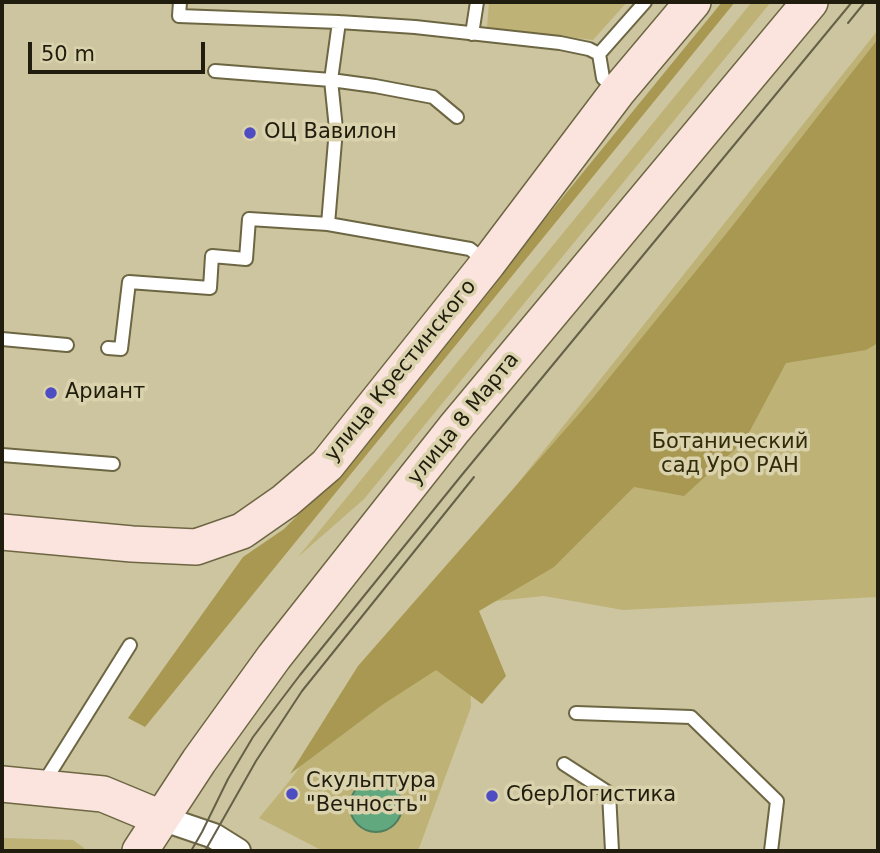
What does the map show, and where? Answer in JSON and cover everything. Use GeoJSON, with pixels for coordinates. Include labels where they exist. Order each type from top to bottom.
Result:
{"type":"FeatureCollection","features":[{"type":"Feature","properties":{"kind":"street","name":"улица Крестинского"},"geometry":{"type":"LineString","coordinates":[[2,532],[196,547],[242,531],[285,501],[327,465],[488,263],[618,91],[693,2]]}},
{"type":"Feature","properties":{"kind":"street","name":"улица 8 Марта"},"geometry":{"type":"LineString","coordinates":[[140,851],[199,761],[274,657],[454,429],[810,2]]}},
{"type":"Feature","properties":{"kind":"street"},"geometry":{"type":"LineString","coordinates":[[2,784],[103,794],[214,836],[238,851]]}},
{"type":"Feature","properties":{"kind":"lane"},"geometry":{"type":"LineString","coordinates":[[180,2],[179,16],[415,27],[560,43],[599,54]]}},
{"type":"Feature","properties":{"kind":"lane"},"geometry":{"type":"LineString","coordinates":[[472,34],[477,2]]}},
{"type":"Feature","properties":{"kind":"lane"},"geometry":{"type":"LineString","coordinates":[[599,54],[645,2]]}},
{"type":"Feature","properties":{"kind":"lane"},"geometry":{"type":"LineString","coordinates":[[328,224],[336,130],[331,80],[339,22]]}},
{"type":"Feature","properties":{"kind":"lane"},"geometry":{"type":"LineString","coordinates":[[599,54],[603,78],[618,91]]}},
{"type":"Feature","properties":{"kind":"lane"},"geometry":{"type":"LineString","coordinates":[[215,71],[331,80],[433,97],[457,117]]}},
{"type":"Feature","properties":{"kind":"lane"},"geometry":{"type":"LineString","coordinates":[[108,348],[121,349],[129,282],[210,288],[212,256],[246,259],[249,219],[328,224],[470,249],[488,263]]}},
{"type":"Feature","properties":{"kind":"lane"},"geometry":{"type":"LineString","coordinates":[[2,339],[67,345]]}},
{"type":"Feature","properties":{"kind":"lane"},"geometry":{"type":"LineString","coordinates":[[2,455],[113,464]]}},
{"type":"Feature","properties":{"kind":"lane"},"geometry":{"type":"LineString","coordinates":[[41,788],[130,645]]}},
{"type":"Feature","properties":{"kind":"lane"},"geometry":{"type":"LineString","coordinates":[[576,713],[691,717],[777,801],[771,851]]}},
{"type":"Feature","properties":{"kind":"lane"},"geometry":{"type":"LineString","coordinates":[[564,764],[609,793],[612,851]]}},
{"type":"Feature","properties":{"kind":"green space"},"geometry":{"type":"Polygon","coordinates":[[[489,2],[627,2],[593,40],[487,27],[489,2]]]}},
{"type":"Feature","properties":{"kind":"green space"},"geometry":{"type":"Polygon","coordinates":[[[752,2],[771,2],[364,499],[298,557],[752,2]]]}},
{"type":"Feature","properties":{"kind":"green space","name":"Ботанический сад УрО РАН"},"geometry":{"type":"Polygon","coordinates":[[[878,30],[878,597],[623,610],[544,596],[467,604],[471,707],[418,851],[323,851],[259,818],[429,595],[878,30]]]}},
{"type":"Feature","properties":{"kind":"green space"},"geometry":{"type":"Polygon","coordinates":[[[2,838],[73,840],[85,851],[2,851],[2,838]]]}},
{"type":"Feature","properties":{"kind":"shaded area"},"geometry":{"type":"Polygon","coordinates":[[[722,2],[735,2],[145,727],[128,718],[243,557],[284,529],[328,485],[722,2]]]}},
{"type":"Feature","properties":{"kind":"shaded area"},"geometry":{"type":"Polygon","coordinates":[[[878,39],[878,343],[866,350],[786,363],[745,440],[684,496],[634,487],[554,567],[479,611],[506,676],[482,704],[436,670],[382,705],[290,774],[358,666],[592,399],[730,229],[878,39]]]}},
{"type":"Feature","properties":{"kind":"shaded area"},"geometry":{"type":"Polygon","coordinates":[[[376,780],[386,782],[394,788],[400,796],[400,816],[394,824],[386,830],[376,832],[366,830],[358,824],[352,816],[350,806],[352,796],[358,788],[366,782],[376,780]]]}},
{"type":"Feature","properties":{"kind":"tram line"},"geometry":{"type":"LineString","coordinates":[[191,851],[253,737],[300,675],[852,2]]}},
{"type":"Feature","properties":{"kind":"tram line"},"geometry":{"type":"LineString","coordinates":[[848,23],[865,2]]}},
{"type":"Feature","properties":{"kind":"tram line"},"geometry":{"type":"LineString","coordinates":[[205,851],[256,761],[302,691],[474,477]]}},
{"type":"Feature","properties":{"kind":"place","name":"ОЦ Вавилон"},"geometry":{"type":"Point","coordinates":[250,133]}},
{"type":"Feature","properties":{"kind":"place","name":"Ариант"},"geometry":{"type":"Point","coordinates":[51,393]}},
{"type":"Feature","properties":{"kind":"place","name":"Скульптура \"Вечность\""},"geometry":{"type":"Point","coordinates":[292,794]}},
{"type":"Feature","properties":{"kind":"place","name":"СберЛогистика"},"geometry":{"type":"Point","coordinates":[492,796]}}]}
